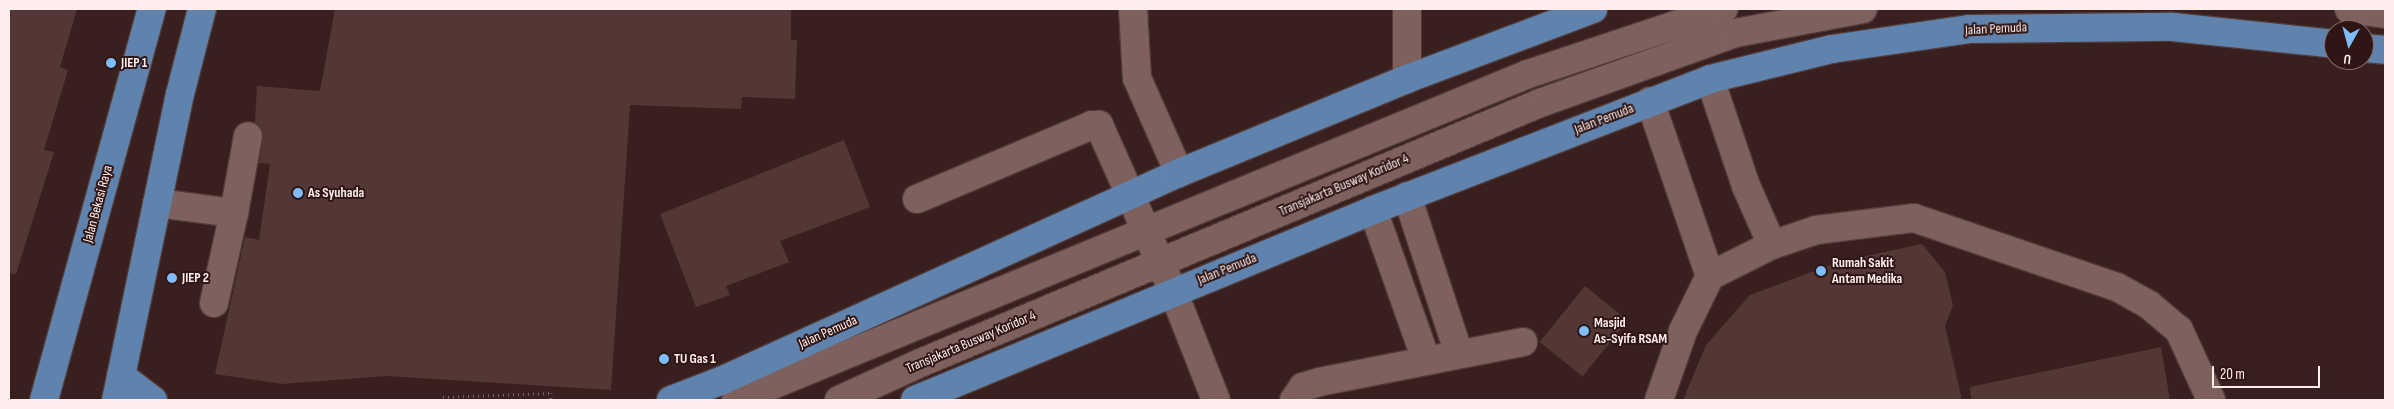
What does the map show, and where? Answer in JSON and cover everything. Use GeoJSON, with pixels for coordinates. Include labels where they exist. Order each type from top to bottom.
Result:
{"type":"FeatureCollection","features":[{"type":"Feature","properties":{"kind":"main road","name":"Jalan Bekasi Raya"},"geometry":{"type":"LineString","coordinates":[[44,400],[152,9]]}},
{"type":"Feature","properties":{"kind":"main road"},"geometry":{"type":"LineString","coordinates":[[153,400],[118,388],[157,203],[202,9]]}},
{"type":"Feature","properties":{"kind":"main road","name":"Jalan Pemuda"},"geometry":{"type":"LineString","coordinates":[[671,400],[723,380],[1179,173],[1407,79],[1593,9]]}},
{"type":"Feature","properties":{"kind":"main road","name":"Jalan Pemuda"},"geometry":{"type":"LineString","coordinates":[[915,400],[1173,291],[1407,196],[1710,79],[1832,49],[1969,29],[2173,27],[2324,43]]}},
{"type":"Feature","properties":{"kind":"street"},"geometry":{"type":"LineString","coordinates":[[1133,9],[1137,78],[1179,173]]}},
{"type":"Feature","properties":{"kind":"street"},"geometry":{"type":"LineString","coordinates":[[1407,9],[1407,79]]}},
{"type":"Feature","properties":{"kind":"street"},"geometry":{"type":"LineString","coordinates":[[736,400],[1528,74],[1723,9]]}},
{"type":"Feature","properties":{"kind":"street","name":"Transjakarta Busway Koridor 4"},"geometry":{"type":"LineString","coordinates":[[839,400],[1160,262],[1540,103],[1736,33],[1862,9]]}},
{"type":"Feature","properties":{"kind":"street"},"geometry":{"type":"LineString","coordinates":[[2349,9],[2385,14]]}},
{"type":"Feature","properties":{"kind":"street"},"geometry":{"type":"LineString","coordinates":[[1710,79],[1746,186],[1772,245]]}},
{"type":"Feature","properties":{"kind":"street"},"geometry":{"type":"LineString","coordinates":[[1650,101],[1710,276]]}},
{"type":"Feature","properties":{"kind":"street"},"geometry":{"type":"LineString","coordinates":[[916,199],[1096,124],[1101,128],[1173,291],[1216,400]]}},
{"type":"Feature","properties":{"kind":"street"},"geometry":{"type":"LineString","coordinates":[[214,303],[234,213],[248,136]]}},
{"type":"Feature","properties":{"kind":"street"},"geometry":{"type":"LineString","coordinates":[[1407,196],[1459,354]]}},
{"type":"Feature","properties":{"kind":"street"},"geometry":{"type":"LineString","coordinates":[[157,203],[234,213]]}},
{"type":"Feature","properties":{"kind":"street"},"geometry":{"type":"LineString","coordinates":[[1373,210],[1426,360]]}},
{"type":"Feature","properties":{"kind":"street"},"geometry":{"type":"LineString","coordinates":[[1659,400],[1682,330],[1710,276],[1772,245],[1816,230],[1914,218],[2117,286],[2148,306],[2178,330],[2211,400]]}},
{"type":"Feature","properties":{"kind":"street"},"geometry":{"type":"LineString","coordinates":[[1294,400],[1304,387],[1311,384],[1523,342]]}},
{"type":"Feature","properties":{"kind":"path"},"geometry":{"type":"LineString","coordinates":[[443,399],[551,393],[551,400]]}},
{"type":"Feature","properties":{"kind":"building"},"geometry":{"type":"Polygon","coordinates":[[[9,9],[77,9],[60,67],[68,70],[44,150],[54,152],[16,274],[9,273],[9,9]]]}},
{"type":"Feature","properties":{"kind":"building"},"geometry":{"type":"Polygon","coordinates":[[[335,9],[791,9],[791,40],[797,40],[795,99],[742,97],[741,109],[630,105],[611,390],[386,376],[282,384],[215,374],[245,237],[259,240],[270,164],[259,163],[263,138],[262,130],[255,123],[257,86],[320,91],[335,9]]]}},
{"type":"Feature","properties":{"kind":"building"},"geometry":{"type":"Polygon","coordinates":[[[844,140],[870,207],[780,241],[789,262],[726,286],[730,295],[696,307],[660,214],[844,140]]]}},
{"type":"Feature","properties":{"kind":"building"},"geometry":{"type":"Polygon","coordinates":[[[1922,244],[1945,272],[1953,305],[1945,326],[1962,400],[1683,400],[1706,345],[1750,295],[1838,262],[1922,244]]]}},
{"type":"Feature","properties":{"kind":"building","name":"Masjid As-Syifa RSAM"},"geometry":{"type":"Polygon","coordinates":[[[1585,286],[1628,321],[1582,377],[1540,342],[1585,286]]]}},
{"type":"Feature","properties":{"kind":"building"},"geometry":{"type":"Polygon","coordinates":[[[2161,347],[2170,400],[1971,400],[1970,387],[2161,347]]]}},
{"type":"Feature","properties":{"kind":"place","name":"JIEP 1"},"geometry":{"type":"Point","coordinates":[111,63]}},
{"type":"Feature","properties":{"kind":"place","name":"As Syuhada"},"geometry":{"type":"Point","coordinates":[298,193]}},
{"type":"Feature","properties":{"kind":"place","name":"Rumah Sakit Antam Medika"},"geometry":{"type":"Point","coordinates":[1821,271]}},
{"type":"Feature","properties":{"kind":"place","name":"JIEP 2"},"geometry":{"type":"Point","coordinates":[172,278]}},
{"type":"Feature","properties":{"kind":"place","name":"Masjid As-Syifa RSAM"},"geometry":{"type":"Point","coordinates":[1584,331]}},
{"type":"Feature","properties":{"kind":"place","name":"TU Gas 1"},"geometry":{"type":"Point","coordinates":[664,359]}}]}
